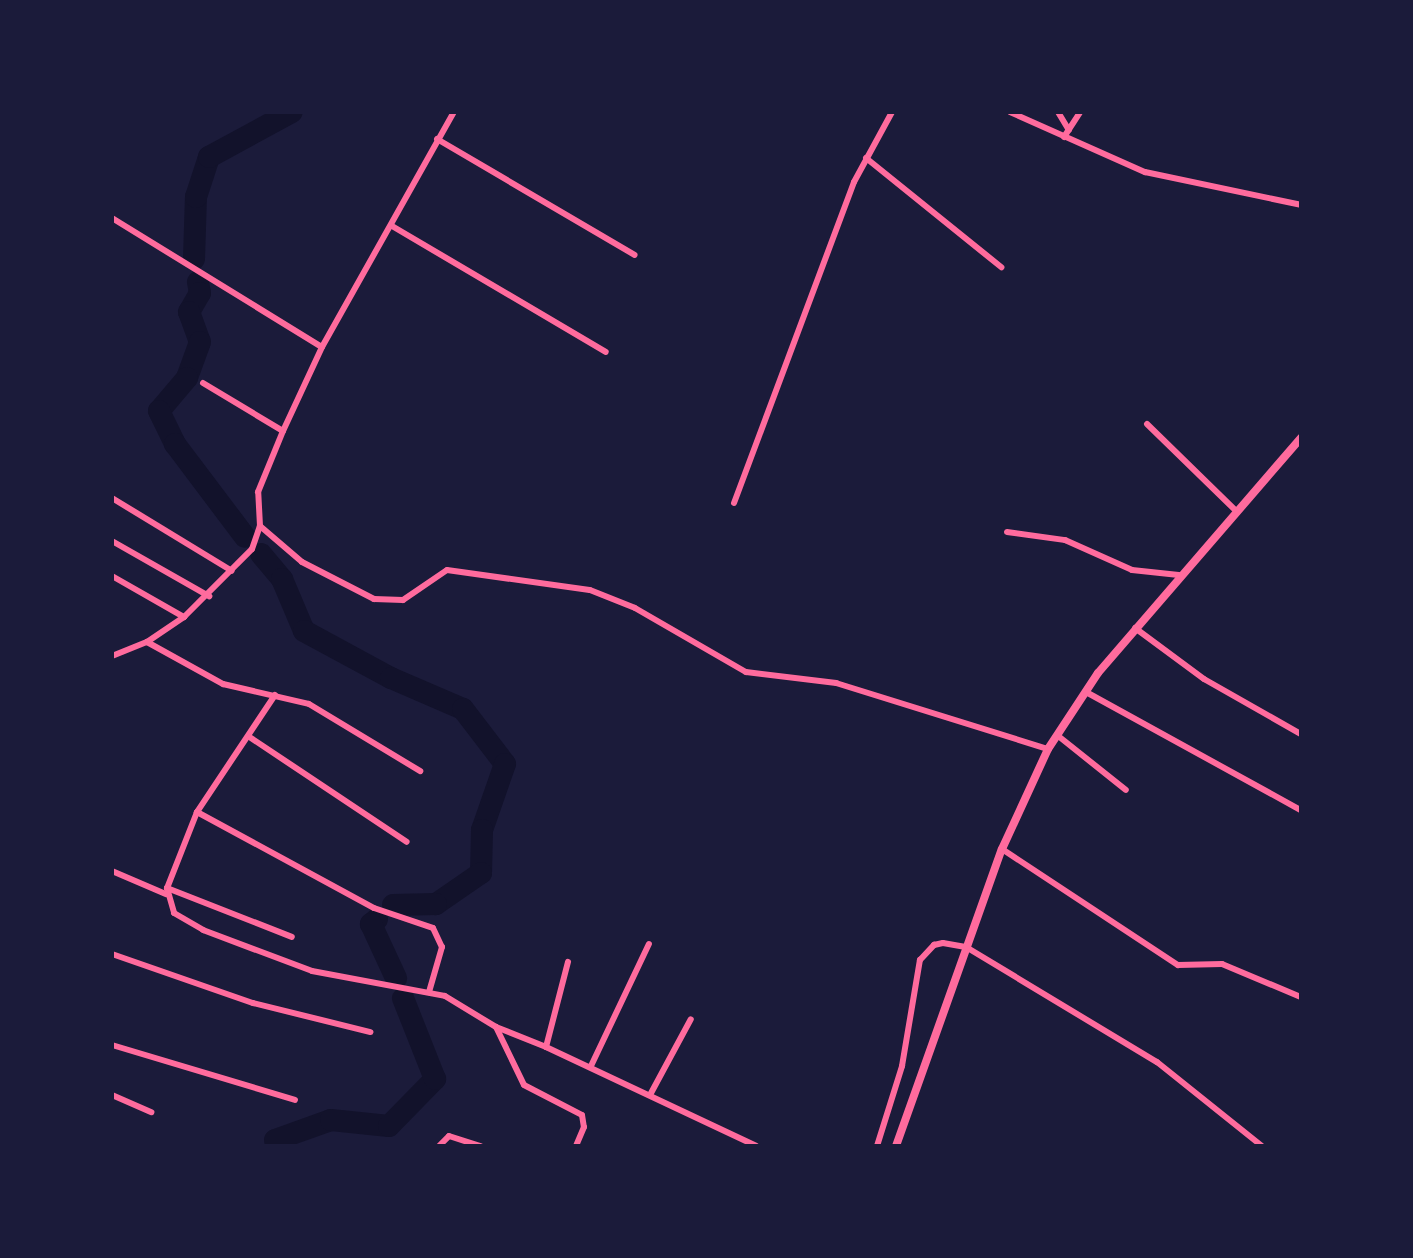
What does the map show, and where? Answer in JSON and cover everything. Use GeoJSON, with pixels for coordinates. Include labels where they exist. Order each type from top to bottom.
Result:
{"type":"FeatureCollection","features":[{"type":"Feature","properties":{"kind":"street"},"geometry":{"type":"LineString","coordinates":[[112,656],[147,642],[184,617],[209,596],[252,549],[260,526],[258,492],[283,431],[322,347],[454,112]]}},
{"type":"Feature","properties":{"kind":"street"},"geometry":{"type":"LineString","coordinates":[[734,503],[866,158],[892,112]]}},
{"type":"Feature","properties":{"kind":"street"},"geometry":{"type":"LineString","coordinates":[[1010,112],[1145,172],[1301,205]]}},
{"type":"Feature","properties":{"kind":"street"},"geometry":{"type":"LineString","coordinates":[[1058,112],[1069,130]]}},
{"type":"Feature","properties":{"kind":"street"},"geometry":{"type":"LineString","coordinates":[[1064,137],[1080,112]]}},
{"type":"Feature","properties":{"kind":"street"},"geometry":{"type":"LineString","coordinates":[[437,139],[635,255]]}},
{"type":"Feature","properties":{"kind":"street"},"geometry":{"type":"LineString","coordinates":[[866,158],[1001,267]]}},
{"type":"Feature","properties":{"kind":"street"},"geometry":{"type":"LineString","coordinates":[[112,218],[322,347]]}},
{"type":"Feature","properties":{"kind":"street"},"geometry":{"type":"LineString","coordinates":[[392,226],[606,352]]}},
{"type":"Feature","properties":{"kind":"street"},"geometry":{"type":"LineString","coordinates":[[203,383],[283,431]]}},
{"type":"Feature","properties":{"kind":"street"},"geometry":{"type":"LineString","coordinates":[[1147,424],[1235,510]]}},
{"type":"Feature","properties":{"kind":"street"},"geometry":{"type":"LineString","coordinates":[[896,1146],[1002,849],[1048,749],[1086,692],[1135,628],[1301,438]]}},
{"type":"Feature","properties":{"kind":"street"},"geometry":{"type":"LineString","coordinates":[[1293,446],[1301,453]]}},
{"type":"Feature","properties":{"kind":"street"},"geometry":{"type":"LineString","coordinates":[[112,498],[232,571]]}},
{"type":"Feature","properties":{"kind":"street"},"geometry":{"type":"LineString","coordinates":[[260,526],[302,562],[374,599],[403,600],[447,570],[590,590],[635,608],[746,672],[836,683],[1048,749]]}},
{"type":"Feature","properties":{"kind":"street"},"geometry":{"type":"LineString","coordinates":[[1007,532],[1065,540],[1132,570],[1179,575]]}},
{"type":"Feature","properties":{"kind":"street"},"geometry":{"type":"LineString","coordinates":[[112,541],[209,596]]}},
{"type":"Feature","properties":{"kind":"street"},"geometry":{"type":"LineString","coordinates":[[112,576],[184,617]]}},
{"type":"Feature","properties":{"kind":"street"},"geometry":{"type":"LineString","coordinates":[[1135,628],[1232,697],[1301,734]]}},
{"type":"Feature","properties":{"kind":"street"},"geometry":{"type":"LineString","coordinates":[[147,642],[209,678],[309,704],[420,771]]}},
{"type":"Feature","properties":{"kind":"street"},"geometry":{"type":"LineString","coordinates":[[1086,692],[1301,810]]}},
{"type":"Feature","properties":{"kind":"street"},"geometry":{"type":"LineString","coordinates":[[275,695],[251,738],[197,812],[166,891],[181,919],[255,952],[312,971],[429,992],[496,1027],[591,1066],[756,1146]]}},
{"type":"Feature","properties":{"kind":"street"},"geometry":{"type":"LineString","coordinates":[[1057,735],[1126,790]]}},
{"type":"Feature","properties":{"kind":"street"},"geometry":{"type":"LineString","coordinates":[[251,738],[407,842]]}},
{"type":"Feature","properties":{"kind":"street"},"geometry":{"type":"LineString","coordinates":[[197,812],[374,908],[433,928],[442,947],[429,992]]}},
{"type":"Feature","properties":{"kind":"street"},"geometry":{"type":"LineString","coordinates":[[1002,849],[1178,965],[1222,964],[1301,997]]}},
{"type":"Feature","properties":{"kind":"street"},"geometry":{"type":"LineString","coordinates":[[112,871],[292,937]]}},
{"type":"Feature","properties":{"kind":"street"},"geometry":{"type":"LineString","coordinates":[[591,1066],[649,944]]}},
{"type":"Feature","properties":{"kind":"street"},"geometry":{"type":"LineString","coordinates":[[877,1146],[905,1053],[920,960],[934,945],[966,947],[1157,1062],[1262,1146]]}},
{"type":"Feature","properties":{"kind":"street"},"geometry":{"type":"LineString","coordinates":[[112,954],[253,1003],[370,1032]]}},
{"type":"Feature","properties":{"kind":"street"},"geometry":{"type":"LineString","coordinates":[[546,1047],[568,962]]}},
{"type":"Feature","properties":{"kind":"street"},"geometry":{"type":"LineString","coordinates":[[650,1095],[691,1019]]}},
{"type":"Feature","properties":{"kind":"street"},"geometry":{"type":"LineString","coordinates":[[496,1027],[524,1085],[582,1115],[584,1127],[576,1146]]}},
{"type":"Feature","properties":{"kind":"street"},"geometry":{"type":"LineString","coordinates":[[112,1045],[295,1100]]}},
{"type":"Feature","properties":{"kind":"street"},"geometry":{"type":"LineString","coordinates":[[112,1095],[151,1112]]}},
{"type":"Feature","properties":{"kind":"street"},"geometry":{"type":"LineString","coordinates":[[439,1146],[449,1136],[480,1146]]}},
{"type":"Feature","properties":{"kind":"waterway"},"geometry":{"type":"LineString","coordinates":[[194,259],[196,197],[209,157],[292,112]]}},
{"type":"Feature","properties":{"kind":"waterway"},"geometry":{"type":"LineString","coordinates":[[198,282],[200,293],[189,312],[200,342],[187,378],[159,411],[175,444],[245,537]]}},
{"type":"Feature","properties":{"kind":"waterway"},"geometry":{"type":"LineString","coordinates":[[261,554],[282,579],[304,631],[391,678],[463,709],[505,764],[482,830],[481,873],[436,904],[393,905]]}},
{"type":"Feature","properties":{"kind":"waterway"},"geometry":{"type":"LineString","coordinates":[[377,919],[371,924],[396,978]]}},
{"type":"Feature","properties":{"kind":"waterway"},"geometry":{"type":"LineString","coordinates":[[281,1146],[275,1140],[331,1120],[389,1126],[435,1079],[403,998]]}}]}
